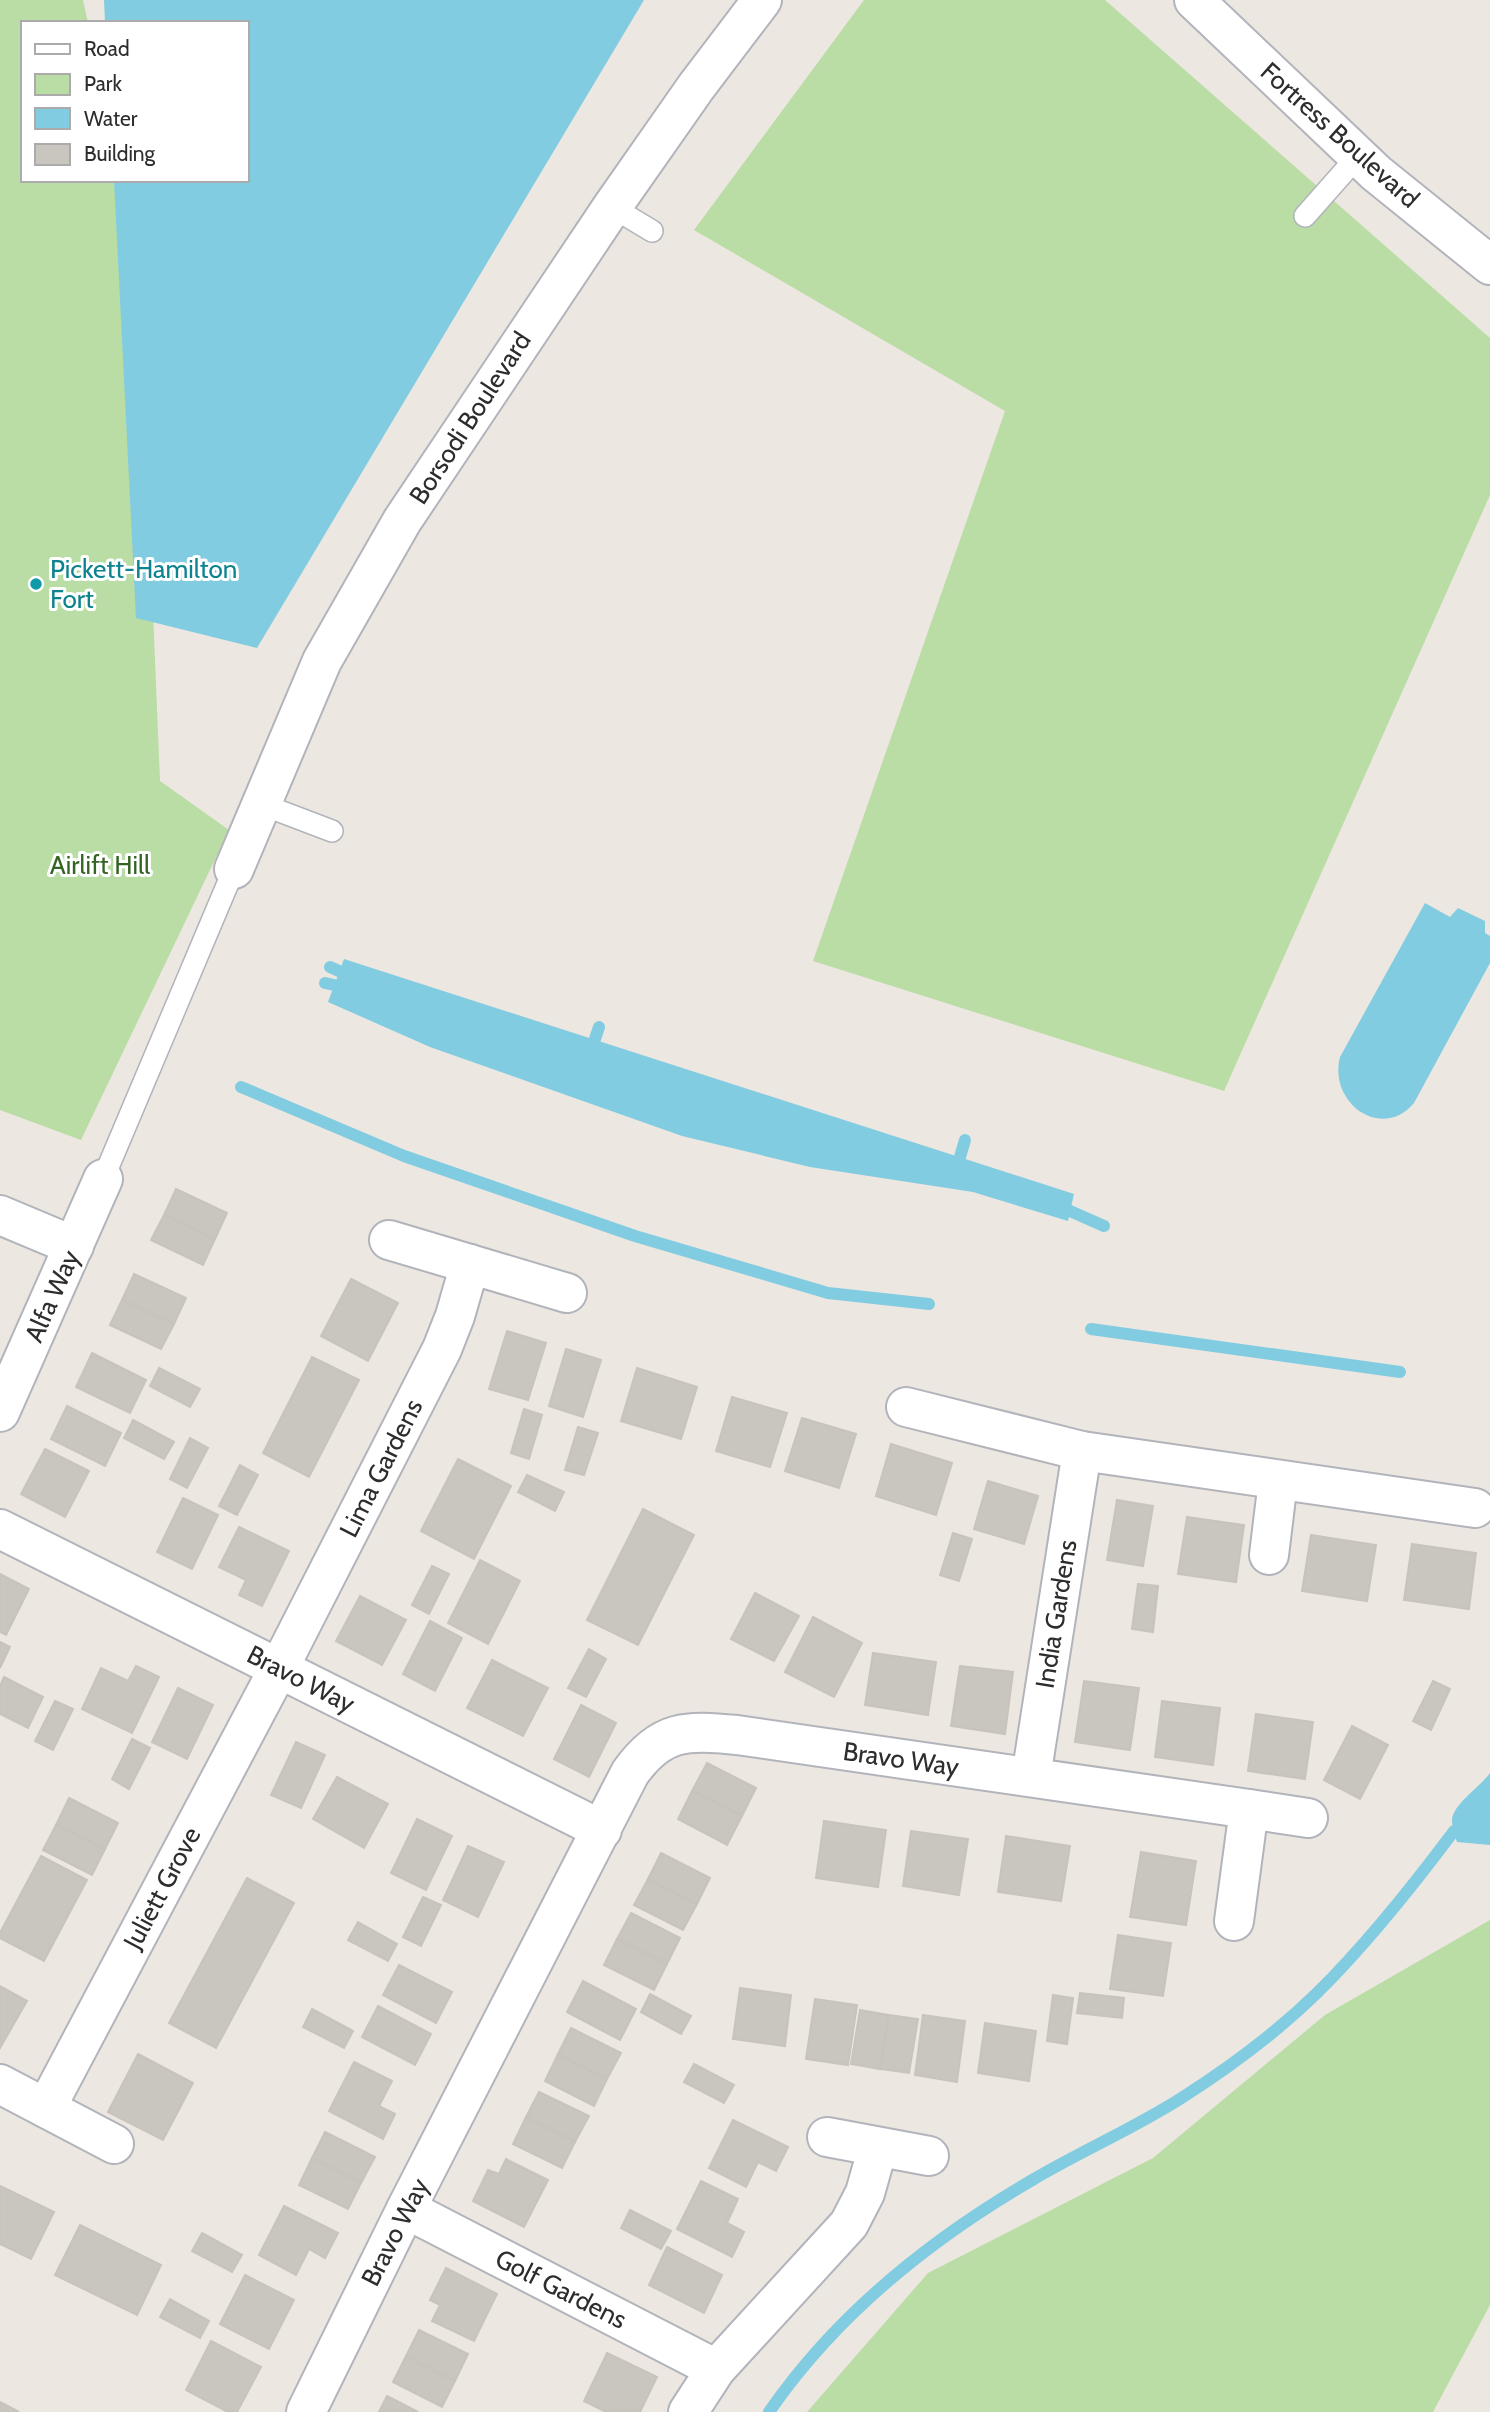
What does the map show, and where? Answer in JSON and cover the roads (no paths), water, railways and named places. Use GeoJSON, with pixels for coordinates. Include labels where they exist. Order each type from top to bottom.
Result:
{"type":"FeatureCollection","features":[{"type":"Feature","properties":{"kind":"street","name":"Borsodi Boulevard"},"geometry":{"type":"LineString","coordinates":[[234,869],[322,661],[402,521],[612,207],[696,87],[762,0]]}},
{"type":"Feature","properties":{"kind":"street","name":"Fortress Boulevard"},"geometry":{"type":"LineString","coordinates":[[1194,0],[1359,156],[1490,265]]}},
{"type":"Feature","properties":{"kind":"street","name":"Alfa Way"},"geometry":{"type":"LineString","coordinates":[[0,1412],[103,1179]]}},
{"type":"Feature","properties":{"kind":"street"},"geometry":{"type":"LineString","coordinates":[[3,1225],[74,1246]]}},
{"type":"Feature","properties":{"kind":"street"},"geometry":{"type":"LineString","coordinates":[[389,1240],[568,1293]]}},
{"type":"Feature","properties":{"kind":"street","name":"Lima Gardens"},"geometry":{"type":"LineString","coordinates":[[279,1668],[442,1349],[470,1264]]}},
{"type":"Feature","properties":{"kind":"street"},"geometry":{"type":"LineString","coordinates":[[906,1407],[1082,1451],[1475,1508]]}},
{"type":"Feature","properties":{"kind":"street","name":"India Gardens"},"geometry":{"type":"LineString","coordinates":[[1031,1777],[1082,1451]]}},
{"type":"Feature","properties":{"kind":"street"},"geometry":{"type":"LineString","coordinates":[[1269,1555],[1278,1481]]}},
{"type":"Feature","properties":{"kind":"street","name":"Bravo Way"},"geometry":{"type":"LineString","coordinates":[[0,1529],[602,1830]]}},
{"type":"Feature","properties":{"kind":"street","name":"Juliett Grove"},"geometry":{"type":"LineString","coordinates":[[46,2108],[279,1668]]}},
{"type":"Feature","properties":{"kind":"street","name":"Bravo Way"},"geometry":{"type":"LineString","coordinates":[[306,2412],[406,2209],[630,1773],[653,1746],[681,1733],[737,1735],[1308,1818]]}},
{"type":"Feature","properties":{"kind":"street"},"geometry":{"type":"LineString","coordinates":[[1234,1921],[1249,1809]]}},
{"type":"Feature","properties":{"kind":"street"},"geometry":{"type":"LineString","coordinates":[[0,2084],[114,2144]]}},
{"type":"Feature","properties":{"kind":"street"},"geometry":{"type":"LineString","coordinates":[[827,2137],[929,2155]]}},
{"type":"Feature","properties":{"kind":"street"},"geometry":{"type":"LineString","coordinates":[[688,2412],[716,2368],[849,2224],[866,2193],[878,2147]]}},
{"type":"Feature","properties":{"kind":"street","name":"Golf Gardens"},"geometry":{"type":"LineString","coordinates":[[406,2209],[716,2368]]}},
{"type":"Feature","properties":{"kind":"lane"},"geometry":{"type":"LineString","coordinates":[[1305,216],[1359,156]]}},
{"type":"Feature","properties":{"kind":"lane"},"geometry":{"type":"LineString","coordinates":[[612,207],[652,231]]}},
{"type":"Feature","properties":{"kind":"lane"},"geometry":{"type":"LineString","coordinates":[[261,804],[332,831]]}},
{"type":"Feature","properties":{"kind":"lane"},"geometry":{"type":"LineString","coordinates":[[103,1179],[234,869]]}},
{"type":"Feature","properties":{"kind":"water"},"geometry":{"type":"Polygon","coordinates":[[[104,0],[644,0],[257,648],[136,618],[114,182],[248,182],[248,21],[105,21],[104,0]]]}},
{"type":"Feature","properties":{"kind":"water"},"geometry":{"type":"Polygon","coordinates":[[[1425,903],[1450,917],[1458,908],[1485,921],[1485,933],[1490,936],[1490,963],[1414,1103],[1401,1114],[1374,1118],[1361,1112],[1350,1102],[1342,1089],[1338,1074],[1340,1057],[1425,903]]]}},
{"type":"Feature","properties":{"kind":"water"},"geometry":{"type":"Polygon","coordinates":[[[344,959],[1074,1194],[1068,1221],[973,1192],[810,1167],[682,1136],[430,1047],[328,1002],[344,959]]]}},
{"type":"Feature","properties":{"kind":"water"},"geometry":{"type":"Polygon","coordinates":[[[1490,1773],[1490,1845],[1457,1842],[1452,1823],[1454,1814],[1490,1773]]]}},
{"type":"Feature","properties":{"kind":"waterway"},"geometry":{"type":"LineString","coordinates":[[330,967],[339,971]]}},
{"type":"Feature","properties":{"kind":"waterway"},"geometry":{"type":"LineString","coordinates":[[325,983],[334,985]]}},
{"type":"Feature","properties":{"kind":"waterway"},"geometry":{"type":"LineString","coordinates":[[595,1039],[599,1027]]}},
{"type":"Feature","properties":{"kind":"waterway"},"geometry":{"type":"LineString","coordinates":[[241,1087],[404,1156],[635,1236],[828,1293],[929,1304]]}},
{"type":"Feature","properties":{"kind":"waterway"},"geometry":{"type":"LineString","coordinates":[[960,1157],[965,1140]]}},
{"type":"Feature","properties":{"kind":"waterway"},"geometry":{"type":"LineString","coordinates":[[1070,1211],[1104,1226]]}},
{"type":"Feature","properties":{"kind":"waterway"},"geometry":{"type":"LineString","coordinates":[[1091,1329],[1400,1372]]}},
{"type":"Feature","properties":{"kind":"waterway"},"geometry":{"type":"LineString","coordinates":[[769,2412],[824,2343],[855,2311],[923,2253],[1034,2179],[1183,2097],[1236,2061],[1286,2021],[1336,1974],[1371,1935],[1454,1831]]}},
{"type":"Feature","properties":{"kind":"place","name":"Pickett-Hamilton Fort"},"geometry":{"type":"Point","coordinates":[36,584]}},
{"type":"Feature","properties":{"kind":"park label","name":"Airlift Hill"},"geometry":{"type":"Point","coordinates":[100,865]}}]}
